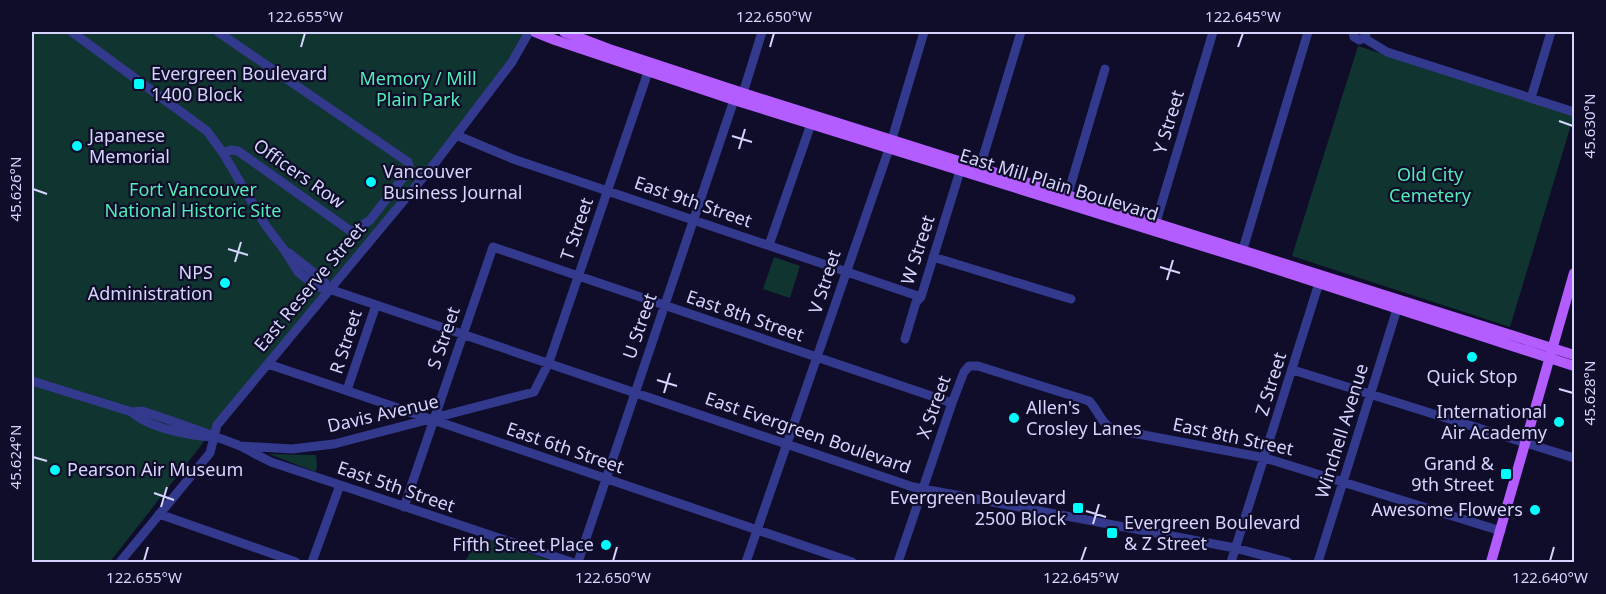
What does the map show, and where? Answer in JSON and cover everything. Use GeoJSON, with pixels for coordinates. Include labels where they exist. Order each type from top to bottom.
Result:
{"type":"FeatureCollection","features":[{"type":"Feature","properties":{"kind":"main road","name":"East Mill Plain Boulevard"},"geometry":{"type":"LineString","coordinates":[[536,32],[648,72],[739,97],[890,144],[960,171],[1397,309],[1551,353],[1575,355]]}},
{"type":"Feature","properties":{"kind":"main road","name":"East Mill Plain Boulevard"},"geometry":{"type":"LineString","coordinates":[[564,32],[811,124],[980,167],[1244,249],[1551,353],[1575,366]]}},
{"type":"Feature","properties":{"kind":"main road"},"geometry":{"type":"LineString","coordinates":[[1491,562],[1575,273]]}},
{"type":"Feature","properties":{"kind":"street","name":"East Evergreen Boulevard"},"geometry":{"type":"LineString","coordinates":[[72,32],[203,127],[224,153],[266,226],[298,272],[317,287],[549,362],[897,482],[1235,548],[1288,562]]}},
{"type":"Feature","properties":{"kind":"street","name":"Officers Row"},"geometry":{"type":"LineString","coordinates":[[218,32],[408,162],[410,169],[370,220],[352,232],[237,152],[231,150],[224,153]]}},
{"type":"Feature","properties":{"kind":"street","name":"East Reserve Street"},"geometry":{"type":"LineString","coordinates":[[120,562],[210,452],[216,426],[456,135],[512,62],[529,32]]}},
{"type":"Feature","properties":{"kind":"street","name":"U Street"},"geometry":{"type":"LineString","coordinates":[[578,562],[694,220],[762,32]]}},
{"type":"Feature","properties":{"kind":"street","name":"V Street"},"geometry":{"type":"LineString","coordinates":[[746,562],[890,144],[924,32]]}},
{"type":"Feature","properties":{"kind":"street"},"geometry":{"type":"LineString","coordinates":[[980,167],[1021,32]]}},
{"type":"Feature","properties":{"kind":"street","name":"Y Street"},"geometry":{"type":"LineString","coordinates":[[1156,222],[1213,32]]}},
{"type":"Feature","properties":{"kind":"street"},"geometry":{"type":"LineString","coordinates":[[1244,249],[1308,32]]}},
{"type":"Feature","properties":{"kind":"street"},"geometry":{"type":"LineString","coordinates":[[1353,32],[1356,40],[1361,40],[1365,35],[1387,52],[1575,112]]}},
{"type":"Feature","properties":{"kind":"street"},"geometry":{"type":"LineString","coordinates":[[1531,98],[1551,32]]}},
{"type":"Feature","properties":{"kind":"street"},"geometry":{"type":"LineString","coordinates":[[1068,194],[1105,69]]}},
{"type":"Feature","properties":{"kind":"street","name":"T Street"},"geometry":{"type":"LineString","coordinates":[[532,393],[539,385],[549,362],[648,72]]}},
{"type":"Feature","properties":{"kind":"street"},"geometry":{"type":"LineString","coordinates":[[769,246],[811,124]]}},
{"type":"Feature","properties":{"kind":"street","name":"East 9th Street"},"geometry":{"type":"LineString","coordinates":[[456,135],[513,159],[921,297]]}},
{"type":"Feature","properties":{"kind":"street","name":"W Street"},"geometry":{"type":"LineString","coordinates":[[905,339],[916,302],[921,297],[960,171]]}},
{"type":"Feature","properties":{"kind":"street","name":"East 8th Street"},"geometry":{"type":"LineString","coordinates":[[493,247],[952,403]]}},
{"type":"Feature","properties":{"kind":"street","name":"S Street"},"geometry":{"type":"LineString","coordinates":[[404,507],[493,247]]}},
{"type":"Feature","properties":{"kind":"street"},"geometry":{"type":"LineString","coordinates":[[933,257],[1071,299]]}},
{"type":"Feature","properties":{"kind":"street","name":"Z Street"},"geometry":{"type":"LineString","coordinates":[[1231,562],[1319,283]]}},
{"type":"Feature","properties":{"kind":"street","name":"R Street"},"geometry":{"type":"LineString","coordinates":[[347,390],[376,305]]}},
{"type":"Feature","properties":{"kind":"street","name":"Winchell Avenue"},"geometry":{"type":"LineString","coordinates":[[1318,562],[1397,309]]}},
{"type":"Feature","properties":{"kind":"street","name":"East 6th Street"},"geometry":{"type":"LineString","coordinates":[[268,364],[852,562]]}},
{"type":"Feature","properties":{"kind":"street","name":"East 8th Street"},"geometry":{"type":"LineString","coordinates":[[969,366],[978,366],[1089,401],[1105,425],[1112,429],[1265,458],[1501,531]]}},
{"type":"Feature","properties":{"kind":"street","name":"X Street"},"geometry":{"type":"LineString","coordinates":[[898,562],[952,403],[964,372],[969,366]]}},
{"type":"Feature","properties":{"kind":"street"},"geometry":{"type":"LineString","coordinates":[[1293,370],[1575,458]]}},
{"type":"Feature","properties":{"kind":"street","name":"East 5th Street"},"geometry":{"type":"LineString","coordinates":[[32,381],[132,412],[142,411],[200,429],[271,462],[571,562]]}},
{"type":"Feature","properties":{"kind":"street","name":"Davis Avenue"},"geometry":{"type":"LineString","coordinates":[[240,446],[292,449],[334,444],[532,393]]}},
{"type":"Feature","properties":{"kind":"street"},"geometry":{"type":"LineString","coordinates":[[312,562],[340,485]]}},
{"type":"Feature","properties":{"kind":"street"},"geometry":{"type":"LineString","coordinates":[[159,514],[296,562]]}},
{"type":"Feature","properties":{"kind":"green space","name":"Fort Vancouver National Historic Site"},"geometry":{"type":"Polygon","coordinates":[[[32,32],[524,32],[524,41],[512,62],[217,425],[110,562],[32,562],[32,32]]]}},
{"type":"Feature","properties":{"kind":"green space","name":"Old City Cemetery"},"geometry":{"type":"Polygon","coordinates":[[[1358,46],[1574,115],[1510,327],[1292,256],[1358,46]]]}},
{"type":"Feature","properties":{"kind":"green space"},"geometry":{"type":"Polygon","coordinates":[[[774,257],[800,266],[790,298],[763,289],[774,257]]]}},
{"type":"Feature","properties":{"kind":"green space"},"geometry":{"type":"Polygon","coordinates":[[[269,454],[316,455],[316,472],[269,454]]]}},
{"type":"Feature","properties":{"kind":"green space"},"geometry":{"type":"Polygon","coordinates":[[[478,537],[481,537],[554,562],[465,562],[478,537]]]}},
{"type":"Feature","properties":{"kind":"place","name":"Evergreen Boulevard 1400 Block"},"geometry":{"type":"Point","coordinates":[139,84]}},
{"type":"Feature","properties":{"kind":"place","name":"Japanese Memorial"},"geometry":{"type":"Point","coordinates":[77,146]}},
{"type":"Feature","properties":{"kind":"place","name":"Vancouver Business Journal"},"geometry":{"type":"Point","coordinates":[371,182]}},
{"type":"Feature","properties":{"kind":"place","name":"NPS Administration"},"geometry":{"type":"Point","coordinates":[225,283]}},
{"type":"Feature","properties":{"kind":"place","name":"Quick Stop"},"geometry":{"type":"Point","coordinates":[1472,357]}},
{"type":"Feature","properties":{"kind":"place","name":"Allen's Crosley Lanes"},"geometry":{"type":"Point","coordinates":[1014,418]}},
{"type":"Feature","properties":{"kind":"place","name":"International Air Academy"},"geometry":{"type":"Point","coordinates":[1559,422]}},
{"type":"Feature","properties":{"kind":"place","name":"Pearson Air Museum"},"geometry":{"type":"Point","coordinates":[55,470]}},
{"type":"Feature","properties":{"kind":"place","name":"Grand & 9th Street"},"geometry":{"type":"Point","coordinates":[1506,474]}},
{"type":"Feature","properties":{"kind":"place","name":"Evergreen Boulevard 2500 Block"},"geometry":{"type":"Point","coordinates":[1078,508]}},
{"type":"Feature","properties":{"kind":"place","name":"Awesome Flowers"},"geometry":{"type":"Point","coordinates":[1535,510]}},
{"type":"Feature","properties":{"kind":"place","name":"Evergreen Boulevard & Z Street"},"geometry":{"type":"Point","coordinates":[1112,533]}},
{"type":"Feature","properties":{"kind":"place","name":"Fifth Street Place"},"geometry":{"type":"Point","coordinates":[606,545]}},
{"type":"Feature","properties":{"kind":"park label","name":"Memory / Mill Plain Park"},"geometry":{"type":"Point","coordinates":[418,89]}}]}
